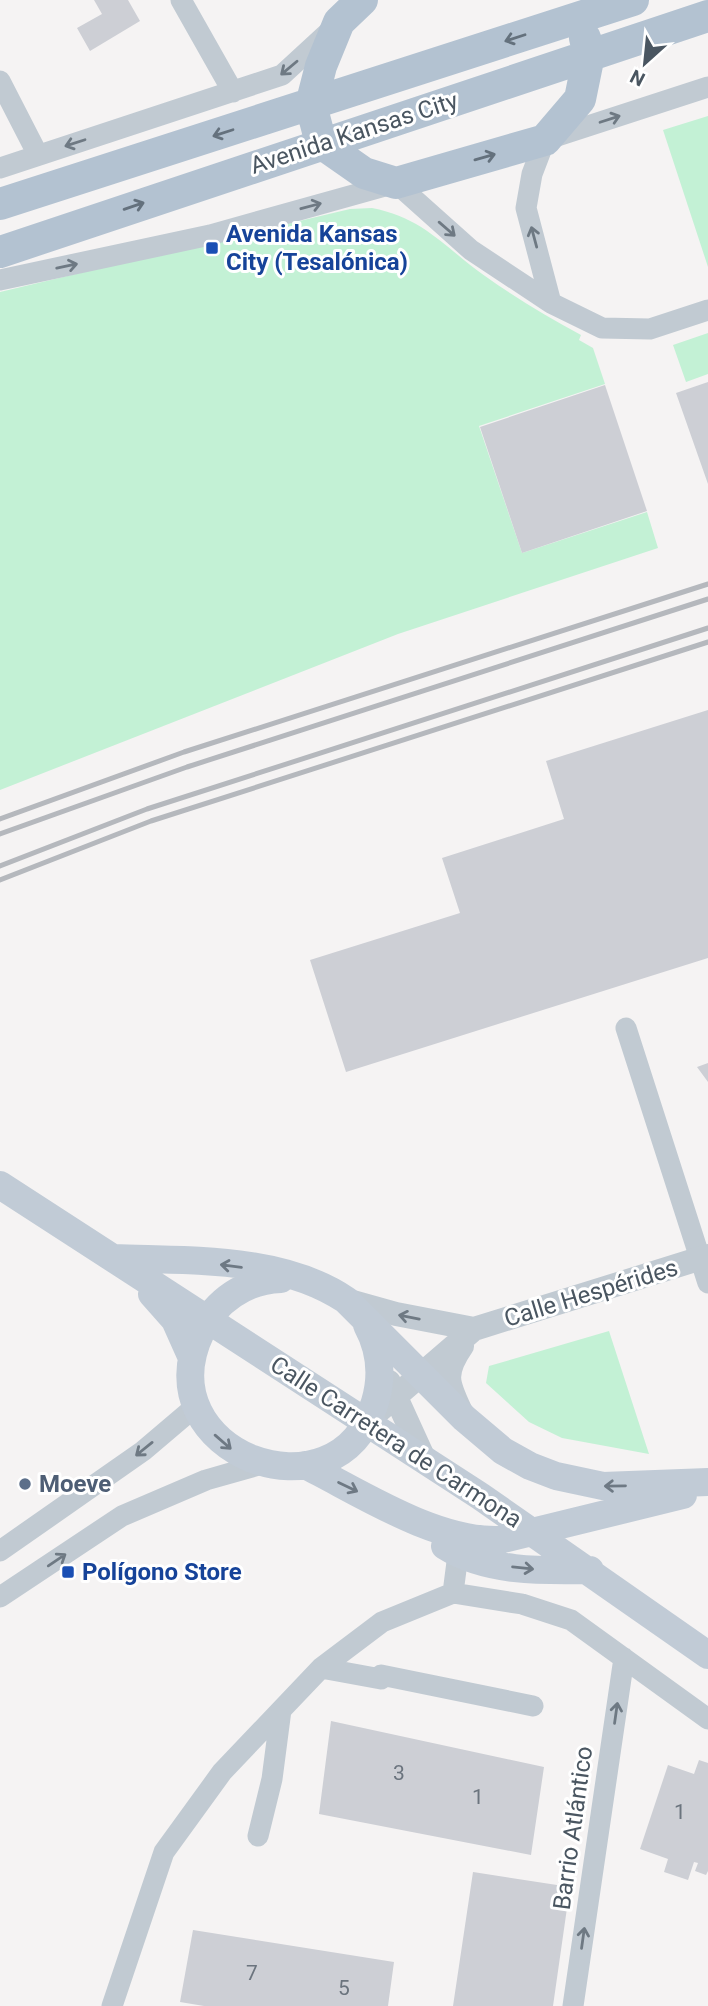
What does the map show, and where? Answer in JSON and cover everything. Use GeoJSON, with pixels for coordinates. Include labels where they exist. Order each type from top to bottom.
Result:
{"type":"FeatureCollection","features":[{"type":"Feature","properties":{"kind":"main road"},"geometry":{"type":"LineString","coordinates":[[362,0],[342,11],[321,66],[311,105],[321,143],[364,173],[396,183],[545,140],[580,99],[589,55],[575,8]]}},
{"type":"Feature","properties":{"kind":"main road","name":"Avenida Kansas City"},"geometry":{"type":"LineString","coordinates":[[0,204],[311,105],[575,8],[633,0]]}},
{"type":"Feature","properties":{"kind":"main road","name":"Avenida Kansas City"},"geometry":{"type":"LineString","coordinates":[[0,252],[708,16]]}},
{"type":"Feature","properties":{"kind":"main road","name":"Calle Carretera de Carmona"},"geometry":{"type":"LineString","coordinates":[[0,1185],[533,1532],[708,1654]]}},
{"type":"Feature","properties":{"kind":"main road"},"geometry":{"type":"LineString","coordinates":[[119,1262],[175,1258],[268,1270],[319,1285],[346,1300],[464,1418],[503,1451],[556,1476],[603,1486],[708,1485]]}},
{"type":"Feature","properties":{"kind":"main road"},"geometry":{"type":"LineString","coordinates":[[119,1262],[175,1320],[192,1358],[196,1406],[211,1431],[222,1443],[262,1464],[290,1468],[305,1465],[341,1450],[366,1422],[378,1392],[379,1360],[368,1327],[346,1300]]}},
{"type":"Feature","properties":{"kind":"main road"},"geometry":{"type":"LineString","coordinates":[[192,1358],[207,1319],[237,1291],[276,1279],[298,1279]]}},
{"type":"Feature","properties":{"kind":"main road"},"geometry":{"type":"LineString","coordinates":[[305,1465],[391,1509],[462,1537],[481,1541],[533,1532],[708,1485]]}},
{"type":"Feature","properties":{"kind":"main road"},"geometry":{"type":"LineString","coordinates":[[391,1509],[458,1554],[516,1568],[590,1570]]}},
{"type":"Feature","properties":{"kind":"street"},"geometry":{"type":"LineString","coordinates":[[181,0],[233,92]]}},
{"type":"Feature","properties":{"kind":"street"},"geometry":{"type":"LineString","coordinates":[[0,167],[282,75],[342,11]]}},
{"type":"Feature","properties":{"kind":"street"},"geometry":{"type":"LineString","coordinates":[[0,81],[38,155]]}},
{"type":"Feature","properties":{"kind":"street"},"geometry":{"type":"LineString","coordinates":[[551,303],[526,208],[532,174],[545,140],[708,87]]}},
{"type":"Feature","properties":{"kind":"street"},"geometry":{"type":"LineString","coordinates":[[0,281],[210,235],[396,183],[471,250],[551,303],[602,328],[650,329],[708,310]]}},
{"type":"Feature","properties":{"kind":"street"},"geometry":{"type":"LineString","coordinates":[[626,1028],[704,1257],[708,1283]]}},
{"type":"Feature","properties":{"kind":"street","name":"Calle Hespérides"},"geometry":{"type":"LineString","coordinates":[[474,1329],[704,1257]]}},
{"type":"Feature","properties":{"kind":"street"},"geometry":{"type":"LineString","coordinates":[[346,1300],[396,1314],[474,1329]]}},
{"type":"Feature","properties":{"kind":"street"},"geometry":{"type":"LineString","coordinates":[[366,1422],[474,1329]]}},
{"type":"Feature","properties":{"kind":"street"},"geometry":{"type":"LineString","coordinates":[[464,1418],[447,1377],[450,1363],[474,1329]]}},
{"type":"Feature","properties":{"kind":"street"},"geometry":{"type":"LineString","coordinates":[[379,1360],[425,1461]]}},
{"type":"Feature","properties":{"kind":"street"},"geometry":{"type":"LineString","coordinates":[[0,1550],[143,1451],[196,1406]]}},
{"type":"Feature","properties":{"kind":"street"},"geometry":{"type":"LineString","coordinates":[[0,1597],[122,1516],[206,1480],[262,1464]]}},
{"type":"Feature","properties":{"kind":"street"},"geometry":{"type":"LineString","coordinates":[[453,1593],[458,1554]]}},
{"type":"Feature","properties":{"kind":"street"},"geometry":{"type":"LineString","coordinates":[[112,2006],[164,1852],[222,1772],[321,1668],[382,1622],[453,1593],[522,1604],[571,1620],[708,1719]]}},
{"type":"Feature","properties":{"kind":"street","name":"Barrio Atlántico"},"geometry":{"type":"LineString","coordinates":[[573,2006],[624,1658]]}},
{"type":"Feature","properties":{"kind":"street"},"geometry":{"type":"LineString","coordinates":[[321,1668],[381,1679],[381,1675],[533,1706]]}},
{"type":"Feature","properties":{"kind":"street"},"geometry":{"type":"LineString","coordinates":[[258,1836],[272,1779],[281,1710]]}},
{"type":"Feature","properties":{"kind":"green space"},"geometry":{"type":"Polygon","coordinates":[[[708,116],[708,267],[663,130],[708,116]]]}},
{"type":"Feature","properties":{"kind":"green space"},"geometry":{"type":"Polygon","coordinates":[[[372,208],[420,226],[497,284],[581,335],[579,340],[593,348],[605,384],[479,426],[522,553],[647,512],[658,548],[398,634],[0,790],[0,292],[350,209],[372,208]]]}},
{"type":"Feature","properties":{"kind":"green space"},"geometry":{"type":"Polygon","coordinates":[[[708,333],[708,374],[686,382],[673,345],[708,333]]]}},
{"type":"Feature","properties":{"kind":"green space"},"geometry":{"type":"Polygon","coordinates":[[[609,1331],[649,1454],[562,1438],[529,1422],[486,1383],[489,1366],[609,1331]]]}},
{"type":"Feature","properties":{"kind":"building"},"geometry":{"type":"Polygon","coordinates":[[[94,0],[128,0],[140,21],[90,51],[77,28],[102,14],[94,0]]]}},
{"type":"Feature","properties":{"kind":"building"},"geometry":{"type":"Polygon","coordinates":[[[708,382],[708,484],[676,393],[708,382]]]}},
{"type":"Feature","properties":{"kind":"building"},"geometry":{"type":"Polygon","coordinates":[[[605,385],[647,511],[522,553],[480,427],[605,385]]]}},
{"type":"Feature","properties":{"kind":"building"},"geometry":{"type":"Polygon","coordinates":[[[708,710],[708,958],[346,1072],[310,960],[460,913],[442,858],[564,819],[546,761],[708,710]]]}},
{"type":"Feature","properties":{"kind":"building"},"geometry":{"type":"Polygon","coordinates":[[[708,1063],[708,1082],[697,1067],[708,1063]]]}},
{"type":"Feature","properties":{"kind":"building"},"geometry":{"type":"Polygon","coordinates":[[[331,1721],[544,1767],[531,1855],[319,1814],[331,1721]]]}},
{"type":"Feature","properties":{"kind":"building"},"geometry":{"type":"Polygon","coordinates":[[[699,1760],[708,1763],[708,1871],[706,1875],[695,1871],[698,1863],[694,1862],[688,1880],[664,1872],[668,1859],[640,1849],[668,1765],[694,1774],[699,1760]]]}},
{"type":"Feature","properties":{"kind":"building"},"geometry":{"type":"Polygon","coordinates":[[[473,1872],[570,1887],[553,2006],[453,2006],[473,1872]]]}},
{"type":"Feature","properties":{"kind":"building"},"geometry":{"type":"Polygon","coordinates":[[[193,1930],[394,1962],[388,2006],[204,2006],[180,2002],[193,1930]]]}},
{"type":"Feature","properties":{"kind":"railway"},"geometry":{"type":"LineString","coordinates":[[0,819],[184,752],[708,584]]}},
{"type":"Feature","properties":{"kind":"railway"},"geometry":{"type":"LineString","coordinates":[[0,834],[187,767],[708,599]]}},
{"type":"Feature","properties":{"kind":"railway"},"geometry":{"type":"LineString","coordinates":[[0,866],[147,809],[708,628]]}},
{"type":"Feature","properties":{"kind":"railway"},"geometry":{"type":"LineString","coordinates":[[0,880],[151,821],[708,642]]}},
{"type":"Feature","properties":{"kind":"place","name":"Avenida Kansas City (Tesalónica)"},"geometry":{"type":"Point","coordinates":[212,248]}},
{"type":"Feature","properties":{"kind":"place","name":"Moeve"},"geometry":{"type":"Point","coordinates":[25,1484]}},
{"type":"Feature","properties":{"kind":"place","name":"Polígono Store"},"geometry":{"type":"Point","coordinates":[68,1572]}}]}
